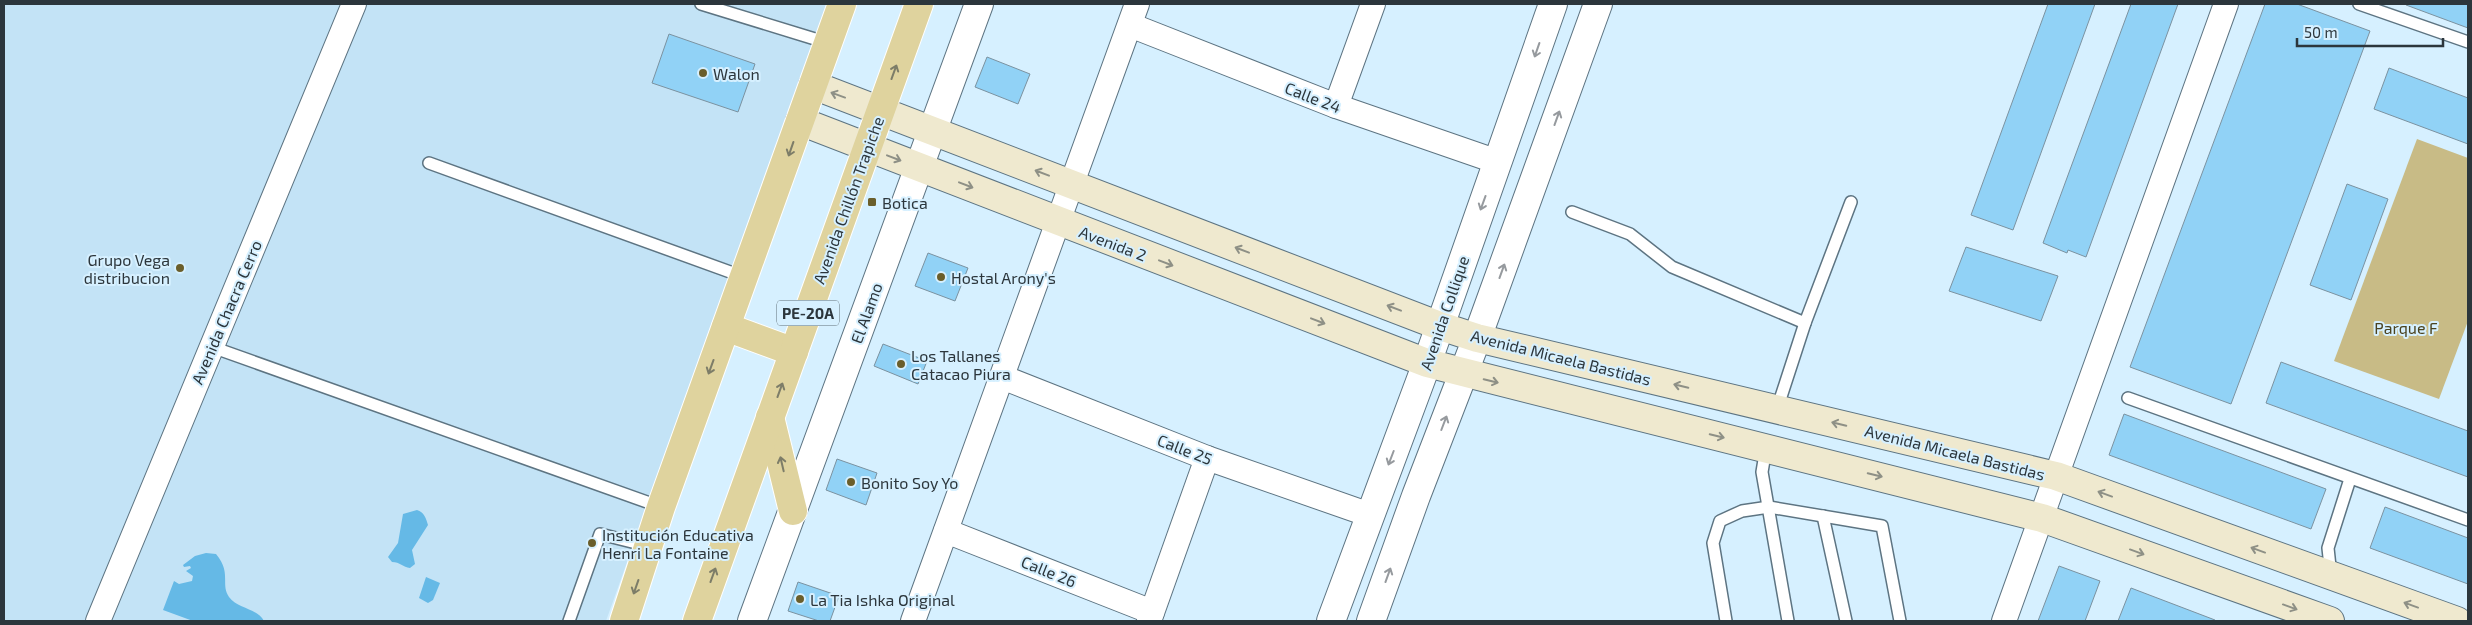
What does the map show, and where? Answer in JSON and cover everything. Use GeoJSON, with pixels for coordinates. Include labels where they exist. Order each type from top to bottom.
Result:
{"type":"FeatureCollection","features":[{"type":"Feature","properties":{"kind":"main road"},"geometry":{"type":"LineString","coordinates":[[624,621],[650,546],[661,507],[842,4]]}},
{"type":"Feature","properties":{"kind":"main road","name":"Avenida Chillón Trapiche"},"geometry":{"type":"LineString","coordinates":[[696,621],[919,4]]}},
{"type":"Feature","properties":{"kind":"main road"},"geometry":{"type":"LineString","coordinates":[[813,85],[1440,326]]}},
{"type":"Feature","properties":{"kind":"main road","name":"Avenida 2"},"geometry":{"type":"LineString","coordinates":[[800,121],[1427,363]]}},
{"type":"Feature","properties":{"kind":"main road","name":"Avenida Micaela Bastidas"},"geometry":{"type":"LineString","coordinates":[[1440,326],[1477,338],[2056,476],[2457,621]]}},
{"type":"Feature","properties":{"kind":"main road"},"geometry":{"type":"LineString","coordinates":[[726,327],[794,352]]}},
{"type":"Feature","properties":{"kind":"main road"},"geometry":{"type":"LineString","coordinates":[[1574,400],[1565,392],[1562,383],[1563,375],[1569,367],[1579,362]]}},
{"type":"Feature","properties":{"kind":"main road"},"geometry":{"type":"LineString","coordinates":[[1427,363],[1463,374],[1574,400],[2042,518],[2324,619],[2331,577]]}},
{"type":"Feature","properties":{"kind":"main road"},"geometry":{"type":"LineString","coordinates":[[1766,448],[1777,409]]}},
{"type":"Feature","properties":{"kind":"main road"},"geometry":{"type":"LineString","coordinates":[[770,416],[793,511]]}},
{"type":"Feature","properties":{"kind":"street","name":"Avenida Chacra Cerro"},"geometry":{"type":"LineString","coordinates":[[98,621],[354,4]]}},
{"type":"Feature","properties":{"kind":"street","name":"El Alamo"},"geometry":{"type":"LineString","coordinates":[[752,621],[979,4]]}},
{"type":"Feature","properties":{"kind":"street"},"geometry":{"type":"LineString","coordinates":[[1336,106],[1373,4]]}},
{"type":"Feature","properties":{"kind":"street","name":"Avenida Collique"},"geometry":{"type":"LineString","coordinates":[[1331,621],[1427,363],[1553,4]]}},
{"type":"Feature","properties":{"kind":"street"},"geometry":{"type":"LineString","coordinates":[[1371,621],[1477,338],[1598,4]]}},
{"type":"Feature","properties":{"kind":"street"},"geometry":{"type":"LineString","coordinates":[[2004,621],[2226,4]]}},
{"type":"Feature","properties":{"kind":"street"},"geometry":{"type":"LineString","coordinates":[[913,621],[1134,14]]}},
{"type":"Feature","properties":{"kind":"street","name":"Calle 24"},"geometry":{"type":"LineString","coordinates":[[1134,14],[1336,106],[1498,162]]}},
{"type":"Feature","properties":{"kind":"street","name":"Calle 25"},"geometry":{"type":"LineString","coordinates":[[1002,377],[1207,458],[1370,515]]}},
{"type":"Feature","properties":{"kind":"street"},"geometry":{"type":"LineString","coordinates":[[1151,617],[1207,458]]}},
{"type":"Feature","properties":{"kind":"street","name":"Calle 26"},"geometry":{"type":"LineString","coordinates":[[946,531],[1151,617]]}},
{"type":"Feature","properties":{"kind":"lane"},"geometry":{"type":"LineString","coordinates":[[701,4],[828,43]]}},
{"type":"Feature","properties":{"kind":"lane"},"geometry":{"type":"LineString","coordinates":[[2359,4],[2468,42]]}},
{"type":"Feature","properties":{"kind":"lane"},"geometry":{"type":"LineString","coordinates":[[429,163],[744,277]]}},
{"type":"Feature","properties":{"kind":"lane"},"geometry":{"type":"LineString","coordinates":[[1777,409],[1805,323],[1851,202]]}},
{"type":"Feature","properties":{"kind":"lane"},"geometry":{"type":"LineString","coordinates":[[1572,212],[1630,234],[1672,267],[1805,323]]}},
{"type":"Feature","properties":{"kind":"lane"},"geometry":{"type":"LineString","coordinates":[[212,347],[661,507]]}},
{"type":"Feature","properties":{"kind":"lane"},"geometry":{"type":"LineString","coordinates":[[2128,398],[2468,520]]}},
{"type":"Feature","properties":{"kind":"lane"},"geometry":{"type":"LineString","coordinates":[[1766,448],[1762,472],[1770,507],[1788,621]]}},
{"type":"Feature","properties":{"kind":"lane"},"geometry":{"type":"LineString","coordinates":[[2331,577],[2328,548],[2350,479]]}},
{"type":"Feature","properties":{"kind":"lane"},"geometry":{"type":"LineString","coordinates":[[1726,621],[1713,543],[1720,521],[1742,511],[1770,507],[1882,526],[1900,621]]}},
{"type":"Feature","properties":{"kind":"lane"},"geometry":{"type":"LineString","coordinates":[[1823,516],[1846,621]]}},
{"type":"Feature","properties":{"kind":"lane"},"geometry":{"type":"LineString","coordinates":[[569,621],[600,534],[650,546]]}},
{"type":"Feature","properties":{"kind":"shaded area"},"geometry":{"type":"Polygon","coordinates":[[[4,4],[827,4],[606,621],[4,621],[4,4]]]}},
{"type":"Feature","properties":{"kind":"green space","name":"Parque F"},"geometry":{"type":"Polygon","coordinates":[[[2417,139],[2468,158],[2468,321],[2439,399],[2334,361],[2417,139]]]}},
{"type":"Feature","properties":{"kind":"water"},"geometry":{"type":"Polygon","coordinates":[[[417,510],[423,514],[428,525],[412,550],[415,564],[410,568],[392,562],[388,557],[398,543],[403,514],[417,510]]]}},
{"type":"Feature","properties":{"kind":"water"},"geometry":{"type":"Polygon","coordinates":[[[206,553],[216,554],[221,561],[225,573],[225,587],[229,597],[237,604],[257,613],[264,621],[193,621],[163,610],[174,581],[179,584],[192,581],[193,576],[186,571],[191,568],[190,566],[184,567],[183,565],[195,556],[206,553]]]}},
{"type":"Feature","properties":{"kind":"water"},"geometry":{"type":"Polygon","coordinates":[[[426,577],[440,583],[433,600],[428,603],[419,598],[426,577]]]}},
{"type":"Feature","properties":{"kind":"building"},"geometry":{"type":"Polygon","coordinates":[[[2048,4],[2095,4],[2013,230],[1971,215],[2048,4]]]}},
{"type":"Feature","properties":{"kind":"building"},"geometry":{"type":"Polygon","coordinates":[[[2131,4],[2178,4],[2086,257],[2068,250],[2067,253],[2043,243],[2131,4]]]}},
{"type":"Feature","properties":{"kind":"building"},"geometry":{"type":"Polygon","coordinates":[[[2265,4],[2297,4],[2370,31],[2231,404],[2130,367],[2265,4]]]}},
{"type":"Feature","properties":{"kind":"building"},"geometry":{"type":"Polygon","coordinates":[[[2468,4],[2468,28],[2406,5],[2468,4]]]}},
{"type":"Feature","properties":{"kind":"building","name":"Walon"},"geometry":{"type":"Polygon","coordinates":[[[669,34],[755,64],[738,112],[652,83],[669,34]]]}},
{"type":"Feature","properties":{"kind":"building"},"geometry":{"type":"Polygon","coordinates":[[[987,57],[1030,74],[1018,104],[975,87],[987,57]]]}},
{"type":"Feature","properties":{"kind":"building"},"geometry":{"type":"Polygon","coordinates":[[[2389,68],[2468,98],[2468,144],[2374,109],[2389,68]]]}},
{"type":"Feature","properties":{"kind":"building"},"geometry":{"type":"Polygon","coordinates":[[[2347,184],[2388,199],[2351,300],[2310,285],[2347,184]]]}},
{"type":"Feature","properties":{"kind":"building"},"geometry":{"type":"Polygon","coordinates":[[[1966,247],[2058,276],[2041,321],[1949,291],[1966,247]]]}},
{"type":"Feature","properties":{"kind":"building","name":"Hostal Arony's"},"geometry":{"type":"Polygon","coordinates":[[[928,253],[968,268],[955,301],[915,286],[928,253]]]}},
{"type":"Feature","properties":{"kind":"building","name":"Los Tallanes Catacao Piura"},"geometry":{"type":"Polygon","coordinates":[[[883,344],[927,361],[918,384],[874,366],[883,344]]]}},
{"type":"Feature","properties":{"kind":"building"},"geometry":{"type":"Polygon","coordinates":[[[2281,362],[2468,431],[2468,477],[2266,403],[2281,362]]]}},
{"type":"Feature","properties":{"kind":"building"},"geometry":{"type":"Polygon","coordinates":[[[2124,414],[2326,489],[2311,529],[2109,455],[2124,414]]]}},
{"type":"Feature","properties":{"kind":"building","name":"Bonito Soy Yo"},"geometry":{"type":"Polygon","coordinates":[[[837,459],[877,473],[866,505],[826,490],[837,459]]]}},
{"type":"Feature","properties":{"kind":"building"},"geometry":{"type":"Polygon","coordinates":[[[2385,507],[2468,538],[2468,584],[2370,548],[2385,507]]]}},
{"type":"Feature","properties":{"kind":"building"},"geometry":{"type":"Polygon","coordinates":[[[2059,566],[2100,581],[2085,621],[2038,621],[2059,566]]]}},
{"type":"Feature","properties":{"kind":"building"},"geometry":{"type":"Polygon","coordinates":[[[798,582],[839,596],[830,621],[819,621],[788,611],[798,582]]]}},
{"type":"Feature","properties":{"kind":"building"},"geometry":{"type":"Polygon","coordinates":[[[2131,588],[2215,620],[2215,621],[2118,621],[2131,588]]]}},
{"type":"Feature","properties":{"kind":"place","name":"Walon"},"geometry":{"type":"Point","coordinates":[703,73]}},
{"type":"Feature","properties":{"kind":"place","name":"Botica"},"geometry":{"type":"Point","coordinates":[872,202]}},
{"type":"Feature","properties":{"kind":"place","name":"Grupo Vega distribucion"},"geometry":{"type":"Point","coordinates":[180,268]}},
{"type":"Feature","properties":{"kind":"place","name":"Hostal Arony's"},"geometry":{"type":"Point","coordinates":[941,277]}},
{"type":"Feature","properties":{"kind":"place","name":"Los Tallanes Catacao Piura"},"geometry":{"type":"Point","coordinates":[901,364]}},
{"type":"Feature","properties":{"kind":"place","name":"Bonito Soy Yo"},"geometry":{"type":"Point","coordinates":[851,482]}},
{"type":"Feature","properties":{"kind":"place","name":"Institución Educativa Henri La Fontaine"},"geometry":{"type":"Point","coordinates":[592,543]}},
{"type":"Feature","properties":{"kind":"place","name":"La Tia Ishka Original"},"geometry":{"type":"Point","coordinates":[800,599]}}]}
